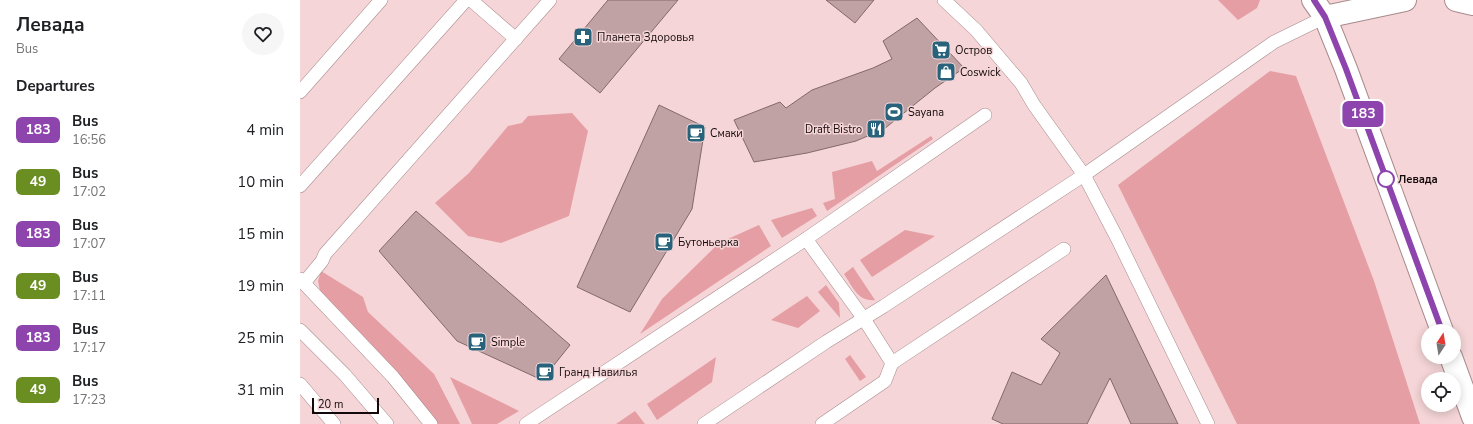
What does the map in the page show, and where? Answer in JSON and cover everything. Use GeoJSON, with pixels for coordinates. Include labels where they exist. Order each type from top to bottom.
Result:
{"type":"FeatureCollection","features":[{"type":"Feature","properties":{"kind":"street"},"geometry":{"type":"LineString","coordinates":[[1405,0],[1319,9],[1360,106],[1439,324]]}},
{"type":"Feature","properties":{"kind":"street"},"geometry":{"type":"LineString","coordinates":[[1456,0],[1473,4]]}},
{"type":"Feature","properties":{"kind":"street"},"geometry":{"type":"LineString","coordinates":[[1454,364],[1473,416]]}},
{"type":"Feature","properties":{"kind":"lane"},"geometry":{"type":"LineString","coordinates":[[300,92],[380,0]]}},
{"type":"Feature","properties":{"kind":"lane"},"geometry":{"type":"LineString","coordinates":[[300,186],[466,0]]}},
{"type":"Feature","properties":{"kind":"lane"},"geometry":{"type":"LineString","coordinates":[[471,0],[516,39]]}},
{"type":"Feature","properties":{"kind":"lane"},"geometry":{"type":"LineString","coordinates":[[431,424],[393,377],[302,281],[322,261],[325,254],[550,0]]}},
{"type":"Feature","properties":{"kind":"lane"},"geometry":{"type":"LineString","coordinates":[[944,0],[976,30],[1021,83],[1034,105],[1084,175],[1117,238],[1208,424]]}},
{"type":"Feature","properties":{"kind":"lane"},"geometry":{"type":"LineString","coordinates":[[704,424],[826,342],[864,319],[1084,175],[1319,9]]}},
{"type":"Feature","properties":{"kind":"lane"},"geometry":{"type":"LineString","coordinates":[[526,424],[806,239],[985,115]]}},
{"type":"Feature","properties":{"kind":"lane"},"geometry":{"type":"LineString","coordinates":[[806,239],[864,319],[892,363]]}},
{"type":"Feature","properties":{"kind":"lane"},"geometry":{"type":"LineString","coordinates":[[822,424],[885,381],[892,363],[1064,249]]}},
{"type":"Feature","properties":{"kind":"lane"},"geometry":{"type":"LineString","coordinates":[[300,330],[345,374],[387,424]]}},
{"type":"Feature","properties":{"kind":"lane"},"geometry":{"type":"LineString","coordinates":[[300,384],[334,424]]}},
{"type":"Feature","properties":{"kind":"shaded area"},"geometry":{"type":"Polygon","coordinates":[[[1218,0],[1260,0],[1257,8],[1238,20],[1218,0]]]}},
{"type":"Feature","properties":{"kind":"shaded area"},"geometry":{"type":"Polygon","coordinates":[[[1270,71],[1296,76],[1374,281],[1420,424],[1237,424],[1118,185],[1270,71]]]}},
{"type":"Feature","properties":{"kind":"shaded area"},"geometry":{"type":"Polygon","coordinates":[[[572,113],[588,131],[569,216],[501,243],[468,236],[435,203],[469,173],[508,126],[522,123],[528,116],[572,113]]]}},
{"type":"Feature","properties":{"kind":"shaded area"},"geometry":{"type":"Polygon","coordinates":[[[931,136],[933,139],[827,211],[823,203],[835,199],[832,172],[872,161],[877,171],[931,136]]]}},
{"type":"Feature","properties":{"kind":"shaded area"},"geometry":{"type":"Polygon","coordinates":[[[812,208],[817,216],[782,238],[771,220],[812,208]]]}},
{"type":"Feature","properties":{"kind":"shaded area"},"geometry":{"type":"Polygon","coordinates":[[[759,225],[771,246],[640,334],[662,299],[719,243],[759,225]]]}},
{"type":"Feature","properties":{"kind":"shaded area"},"geometry":{"type":"Polygon","coordinates":[[[905,230],[935,236],[872,277],[860,260],[905,230]]]}},
{"type":"Feature","properties":{"kind":"shaded area"},"geometry":{"type":"Polygon","coordinates":[[[853,267],[875,300],[869,300],[860,296],[853,288],[844,274],[853,267]]]}},
{"type":"Feature","properties":{"kind":"shaded area"},"geometry":{"type":"Polygon","coordinates":[[[321,271],[363,297],[368,312],[434,374],[460,424],[438,424],[375,349],[320,291],[318,281],[321,271]]]}},
{"type":"Feature","properties":{"kind":"shaded area"},"geometry":{"type":"Polygon","coordinates":[[[826,285],[839,303],[840,318],[818,292],[826,285]]]}},
{"type":"Feature","properties":{"kind":"shaded area"},"geometry":{"type":"Polygon","coordinates":[[[807,296],[820,311],[798,328],[771,320],[807,296]]]}},
{"type":"Feature","properties":{"kind":"shaded area"},"geometry":{"type":"Polygon","coordinates":[[[850,355],[866,377],[860,381],[845,359],[850,355]]]}},
{"type":"Feature","properties":{"kind":"shaded area"},"geometry":{"type":"Polygon","coordinates":[[[716,357],[712,382],[657,420],[647,404],[716,357]]]}},
{"type":"Feature","properties":{"kind":"shaded area"},"geometry":{"type":"Polygon","coordinates":[[[450,377],[519,411],[497,424],[472,424],[450,377]]]}},
{"type":"Feature","properties":{"kind":"shaded area"},"geometry":{"type":"Polygon","coordinates":[[[635,411],[645,424],[616,424],[635,411]]]}},
{"type":"Feature","properties":{"kind":"building"},"geometry":{"type":"Polygon","coordinates":[[[608,0],[678,0],[600,93],[559,59],[608,0]]]}},
{"type":"Feature","properties":{"kind":"building"},"geometry":{"type":"Polygon","coordinates":[[[826,0],[874,0],[855,23],[826,0]]]}},
{"type":"Feature","properties":{"kind":"building"},"geometry":{"type":"Polygon","coordinates":[[[917,18],[964,68],[935,88],[884,129],[856,141],[807,153],[754,162],[734,120],[780,102],[786,108],[812,90],[873,68],[892,59],[883,41],[917,18]]]}},
{"type":"Feature","properties":{"kind":"building"},"geometry":{"type":"Polygon","coordinates":[[[659,105],[705,127],[692,209],[630,312],[577,287],[659,105]]]}},
{"type":"Feature","properties":{"kind":"building"},"geometry":{"type":"Polygon","coordinates":[[[416,211],[570,345],[542,380],[457,341],[379,251],[416,211]]]}},
{"type":"Feature","properties":{"kind":"building"},"geometry":{"type":"Polygon","coordinates":[[[1106,275],[1178,424],[1131,424],[1110,378],[1087,424],[1003,424],[992,419],[1012,372],[1041,385],[1060,353],[1041,339],[1106,275]]]}},
{"type":"Feature","properties":{"kind":"bus line","name":"183"},"geometry":{"type":"LineString","coordinates":[[1314,0],[1325,17],[1346,69],[1439,324]]}},
{"type":"Feature","properties":{"kind":"place","name":"Планета Здоровья"},"geometry":{"type":"Point","coordinates":[583,37]}},
{"type":"Feature","properties":{"kind":"place","name":"Остров"},"geometry":{"type":"Point","coordinates":[941,50]}},
{"type":"Feature","properties":{"kind":"place","name":"Coswick"},"geometry":{"type":"Point","coordinates":[946,72]}},
{"type":"Feature","properties":{"kind":"place","name":"Sayana"},"geometry":{"type":"Point","coordinates":[894,112]}},
{"type":"Feature","properties":{"kind":"place","name":"Draft Bistro"},"geometry":{"type":"Point","coordinates":[876,129]}},
{"type":"Feature","properties":{"kind":"place","name":"Смаки"},"geometry":{"type":"Point","coordinates":[696,133]}},
{"type":"Feature","properties":{"kind":"place","name":"Левада"},"geometry":{"type":"Point","coordinates":[1386,179]}},
{"type":"Feature","properties":{"kind":"place","name":"Бутоньерка"},"geometry":{"type":"Point","coordinates":[664,242]}},
{"type":"Feature","properties":{"kind":"place","name":"Simple"},"geometry":{"type":"Point","coordinates":[477,342]}},
{"type":"Feature","properties":{"kind":"place","name":"Гранд Навилья"},"geometry":{"type":"Point","coordinates":[545,372]}}]}
